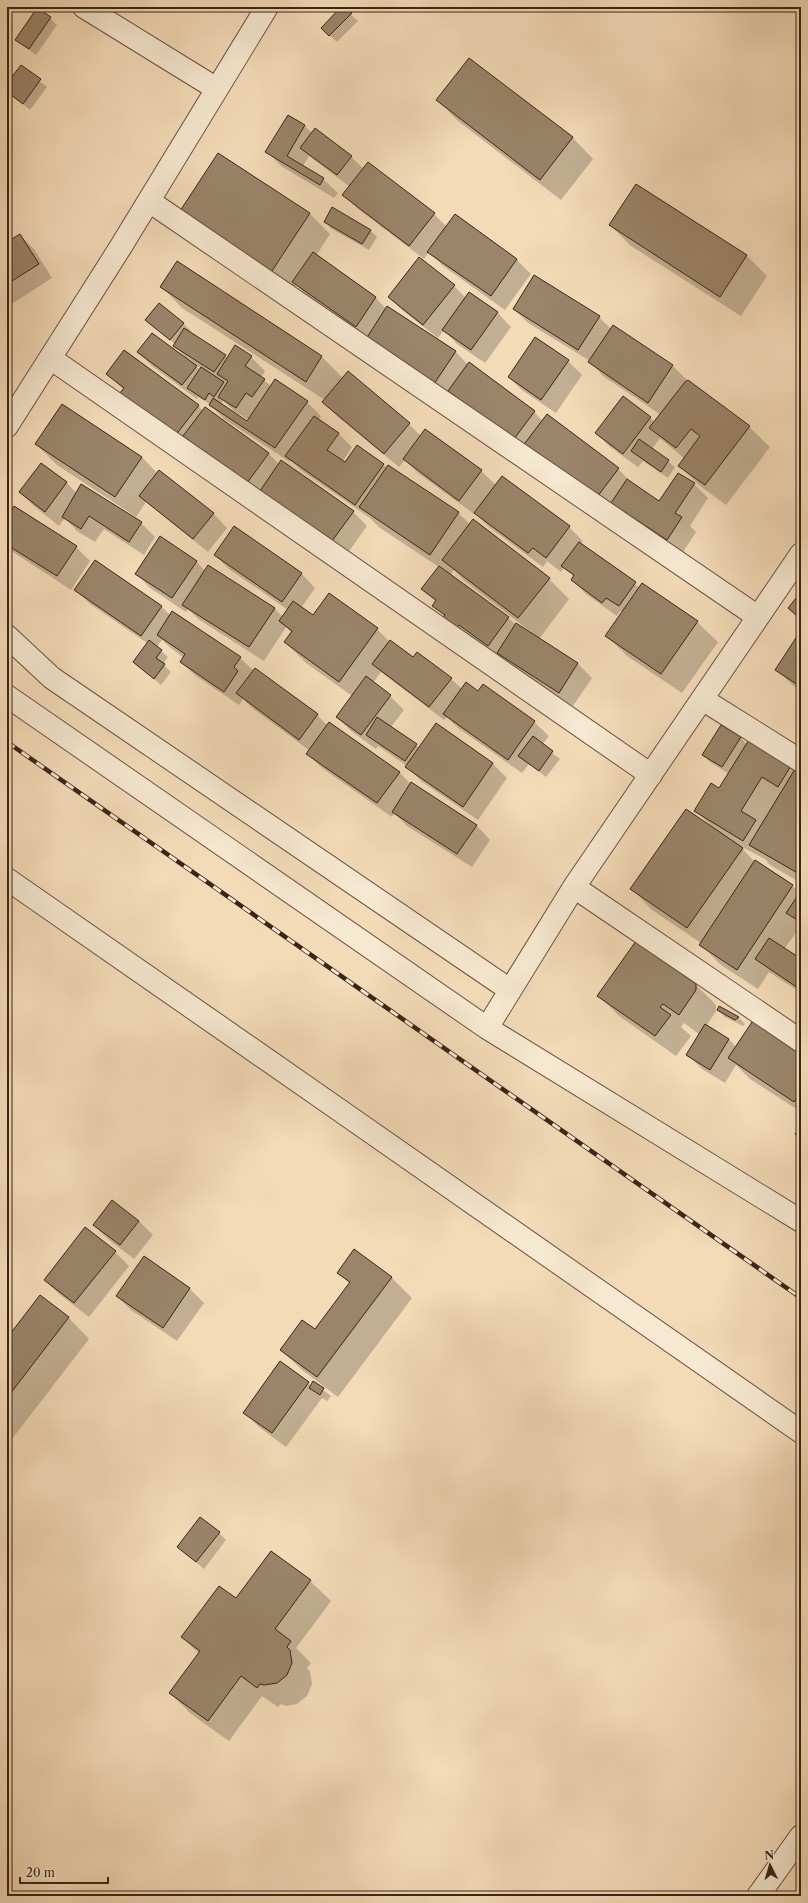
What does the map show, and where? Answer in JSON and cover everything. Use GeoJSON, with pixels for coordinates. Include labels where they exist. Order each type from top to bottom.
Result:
{"type":"FeatureCollection","features":[{"type":"Feature","properties":{"kind":"street"},"geometry":{"type":"LineString","coordinates":[[84,7],[217,89]]}},
{"type":"Feature","properties":{"kind":"street"},"geometry":{"type":"LineString","coordinates":[[7,426],[149,200],[267,7]]}},
{"type":"Feature","properties":{"kind":"street"},"geometry":{"type":"LineString","coordinates":[[149,200],[758,617]]}},
{"type":"Feature","properties":{"kind":"street"},"geometry":{"type":"LineString","coordinates":[[50,358],[651,775]]}},
{"type":"Feature","properties":{"kind":"street"},"geometry":{"type":"LineString","coordinates":[[487,1028],[574,887],[801,554]]}},
{"type":"Feature","properties":{"kind":"street"},"geometry":{"type":"LineString","coordinates":[[7,636],[52,678],[510,990]]}},
{"type":"Feature","properties":{"kind":"street"},"geometry":{"type":"LineString","coordinates":[[7,696],[487,1028],[801,1221]]}},
{"type":"Feature","properties":{"kind":"street"},"geometry":{"type":"LineString","coordinates":[[702,698],[801,760]]}},
{"type":"Feature","properties":{"kind":"street"},"geometry":{"type":"LineString","coordinates":[[7,880],[292,1079],[595,1286],[801,1432]]}},
{"type":"Feature","properties":{"kind":"street"},"geometry":{"type":"LineString","coordinates":[[574,887],[801,1041]]}},
{"type":"Feature","properties":{"kind":"street"},"geometry":{"type":"LineString","coordinates":[[758,1896],[801,1836]]}},
{"type":"Feature","properties":{"kind":"building"},"geometry":{"type":"Polygon","coordinates":[[[341,7],[345,7],[352,13],[329,36],[321,28],[341,7]]]}},
{"type":"Feature","properties":{"kind":"building"},"geometry":{"type":"Polygon","coordinates":[[[37,8],[51,17],[29,49],[15,40],[37,8]]]}},
{"type":"Feature","properties":{"kind":"building"},"geometry":{"type":"Polygon","coordinates":[[[469,58],[573,137],[540,180],[436,100],[469,58]]]}},
{"type":"Feature","properties":{"kind":"building"},"geometry":{"type":"Polygon","coordinates":[[[21,65],[41,79],[23,104],[7,92],[7,83],[21,65]]]}},
{"type":"Feature","properties":{"kind":"building"},"geometry":{"type":"Polygon","coordinates":[[[288,115],[305,125],[287,156],[324,178],[320,185],[265,152],[288,115]]]}},
{"type":"Feature","properties":{"kind":"building"},"geometry":{"type":"Polygon","coordinates":[[[315,128],[352,156],[337,175],[300,148],[315,128]]]}},
{"type":"Feature","properties":{"kind":"building"},"geometry":{"type":"Polygon","coordinates":[[[218,153],[310,213],[270,274],[178,214],[218,153]]]}},
{"type":"Feature","properties":{"kind":"building"},"geometry":{"type":"Polygon","coordinates":[[[368,162],[435,213],[409,246],[342,195],[368,162]]]}},
{"type":"Feature","properties":{"kind":"building"},"geometry":{"type":"Polygon","coordinates":[[[636,184],[747,255],[720,297],[609,225],[636,184]]]}},
{"type":"Feature","properties":{"kind":"building"},"geometry":{"type":"Polygon","coordinates":[[[332,207],[371,230],[362,244],[324,222],[332,207]]]}},
{"type":"Feature","properties":{"kind":"building"},"geometry":{"type":"Polygon","coordinates":[[[455,214],[517,259],[491,296],[427,252],[455,214]]]}},
{"type":"Feature","properties":{"kind":"building"},"geometry":{"type":"Polygon","coordinates":[[[20,234],[39,264],[7,284],[7,242],[20,234]]]}},
{"type":"Feature","properties":{"kind":"building"},"geometry":{"type":"Polygon","coordinates":[[[313,252],[376,297],[356,327],[292,282],[313,252]]]}},
{"type":"Feature","properties":{"kind":"building"},"geometry":{"type":"Polygon","coordinates":[[[419,257],[455,285],[423,325],[388,297],[419,257]]]}},
{"type":"Feature","properties":{"kind":"building"},"geometry":{"type":"Polygon","coordinates":[[[177,261],[322,356],[306,382],[160,287],[177,261]]]}},
{"type":"Feature","properties":{"kind":"building"},"geometry":{"type":"Polygon","coordinates":[[[534,275],[600,316],[578,350],[513,309],[534,275]]]}},
{"type":"Feature","properties":{"kind":"building"},"geometry":{"type":"Polygon","coordinates":[[[469,292],[498,312],[471,350],[442,330],[469,292]]]}},
{"type":"Feature","properties":{"kind":"building"},"geometry":{"type":"Polygon","coordinates":[[[159,303],[184,323],[170,340],[145,320],[159,303]]]}},
{"type":"Feature","properties":{"kind":"building"},"geometry":{"type":"Polygon","coordinates":[[[387,306],[456,351],[434,384],[366,339],[387,306]]]}},
{"type":"Feature","properties":{"kind":"building"},"geometry":{"type":"Polygon","coordinates":[[[613,325],[673,365],[648,403],[588,362],[613,325]]]}},
{"type":"Feature","properties":{"kind":"building"},"geometry":{"type":"Polygon","coordinates":[[[184,328],[226,355],[214,372],[173,346],[184,328]]]}},
{"type":"Feature","properties":{"kind":"building"},"geometry":{"type":"Polygon","coordinates":[[[152,333],[197,366],[182,385],[137,352],[152,333]]]}},
{"type":"Feature","properties":{"kind":"building"},"geometry":{"type":"Polygon","coordinates":[[[535,337],[569,360],[541,400],[508,377],[535,337]]]}},
{"type":"Feature","properties":{"kind":"building"},"geometry":{"type":"Polygon","coordinates":[[[235,345],[252,356],[245,366],[265,379],[252,397],[246,393],[236,408],[218,397],[228,381],[217,374],[235,345]]]}},
{"type":"Feature","properties":{"kind":"building"},"geometry":{"type":"Polygon","coordinates":[[[124,350],[199,405],[175,436],[119,394],[124,388],[106,374],[124,350]]]}},
{"type":"Feature","properties":{"kind":"building"},"geometry":{"type":"Polygon","coordinates":[[[469,362],[535,411],[514,439],[448,391],[469,362]]]}},
{"type":"Feature","properties":{"kind":"building"},"geometry":{"type":"Polygon","coordinates":[[[201,367],[224,382],[214,397],[209,393],[205,400],[187,388],[201,367]]]}},
{"type":"Feature","properties":{"kind":"building"},"geometry":{"type":"Polygon","coordinates":[[[348,371],[410,423],[384,454],[322,402],[348,371]]]}},
{"type":"Feature","properties":{"kind":"building"},"geometry":{"type":"Polygon","coordinates":[[[275,379],[308,401],[275,448],[209,405],[213,398],[247,421],[275,379]]]}},
{"type":"Feature","properties":{"kind":"building"},"geometry":{"type":"Polygon","coordinates":[[[688,380],[750,426],[705,485],[678,466],[700,436],[691,429],[676,448],[649,428],[688,380]]]}},
{"type":"Feature","properties":{"kind":"building"},"geometry":{"type":"Polygon","coordinates":[[[623,396],[651,417],[623,454],[595,433],[623,396]]]}},
{"type":"Feature","properties":{"kind":"building"},"geometry":{"type":"Polygon","coordinates":[[[62,404],[142,457],[115,497],[35,444],[62,404]]]}},
{"type":"Feature","properties":{"kind":"building"},"geometry":{"type":"Polygon","coordinates":[[[205,407],[269,453],[247,483],[183,436],[205,407]]]}},
{"type":"Feature","properties":{"kind":"building"},"geometry":{"type":"Polygon","coordinates":[[[547,414],[619,468],[591,505],[519,451],[547,414]]]}},
{"type":"Feature","properties":{"kind":"building"},"geometry":{"type":"Polygon","coordinates":[[[314,416],[339,433],[327,450],[345,462],[357,445],[384,464],[355,505],[285,456],[314,416]]]}},
{"type":"Feature","properties":{"kind":"building"},"geometry":{"type":"Polygon","coordinates":[[[425,429],[482,470],[459,501],[403,459],[425,429]]]}},
{"type":"Feature","properties":{"kind":"building"},"geometry":{"type":"Polygon","coordinates":[[[639,439],[669,460],[661,472],[631,451],[639,439]]]}},
{"type":"Feature","properties":{"kind":"building"},"geometry":{"type":"Polygon","coordinates":[[[281,460],[354,511],[332,541],[260,491],[281,460]]]}},
{"type":"Feature","properties":{"kind":"building"},"geometry":{"type":"Polygon","coordinates":[[[41,463],[67,482],[45,512],[19,492],[41,463]]]}},
{"type":"Feature","properties":{"kind":"building"},"geometry":{"type":"Polygon","coordinates":[[[388,465],[459,512],[430,555],[359,507],[388,465]]]}},
{"type":"Feature","properties":{"kind":"building"},"geometry":{"type":"Polygon","coordinates":[[[159,470],[214,513],[193,539],[139,496],[159,470]]]}},
{"type":"Feature","properties":{"kind":"building"},"geometry":{"type":"Polygon","coordinates":[[[678,473],[695,483],[675,513],[682,517],[667,540],[611,503],[627,479],[659,501],[678,473]]]}},
{"type":"Feature","properties":{"kind":"building"},"geometry":{"type":"Polygon","coordinates":[[[502,476],[570,526],[546,558],[533,548],[528,553],[474,513],[502,476]]]}},
{"type":"Feature","properties":{"kind":"building"},"geometry":{"type":"Polygon","coordinates":[[[81,484],[142,522],[129,542],[89,516],[81,529],[62,517],[81,484]]]}},
{"type":"Feature","properties":{"kind":"building"},"geometry":{"type":"Polygon","coordinates":[[[14,506],[77,546],[57,576],[7,545],[7,518],[14,506]]]}},
{"type":"Feature","properties":{"kind":"building"},"geometry":{"type":"Polygon","coordinates":[[[473,519],[550,578],[518,618],[442,560],[473,519]]]}},
{"type":"Feature","properties":{"kind":"building"},"geometry":{"type":"Polygon","coordinates":[[[234,526],[302,573],[282,602],[214,555],[234,526]]]}},
{"type":"Feature","properties":{"kind":"building"},"geometry":{"type":"Polygon","coordinates":[[[160,536],[197,561],[172,598],[135,574],[160,536]]]}},
{"type":"Feature","properties":{"kind":"building"},"geometry":{"type":"Polygon","coordinates":[[[579,542],[636,582],[619,606],[606,598],[602,603],[571,580],[574,575],[561,566],[579,542]]]}},
{"type":"Feature","properties":{"kind":"building"},"geometry":{"type":"Polygon","coordinates":[[[95,560],[162,606],[141,636],[74,590],[95,560]]]}},
{"type":"Feature","properties":{"kind":"building"},"geometry":{"type":"Polygon","coordinates":[[[208,565],[275,608],[249,647],[182,605],[208,565]]]}},
{"type":"Feature","properties":{"kind":"building"},"geometry":{"type":"Polygon","coordinates":[[[439,566],[509,617],[488,646],[459,625],[448,639],[435,629],[445,615],[432,606],[436,600],[421,589],[439,566]]]}},
{"type":"Feature","properties":{"kind":"building"},"geometry":{"type":"Polygon","coordinates":[[[642,583],[698,621],[661,674],[605,636],[642,583]]]}},
{"type":"Feature","properties":{"kind":"building"},"geometry":{"type":"Polygon","coordinates":[[[801,592],[801,614],[798,617],[788,608],[801,592]]]}},
{"type":"Feature","properties":{"kind":"building"},"geometry":{"type":"Polygon","coordinates":[[[329,593],[378,628],[339,682],[284,642],[292,631],[279,621],[293,601],[313,615],[329,593]]]}},
{"type":"Feature","properties":{"kind":"building"},"geometry":{"type":"Polygon","coordinates":[[[172,611],[241,657],[234,667],[238,671],[224,692],[180,662],[185,654],[157,635],[172,611]]]}},
{"type":"Feature","properties":{"kind":"building"},"geometry":{"type":"Polygon","coordinates":[[[516,623],[578,663],[559,693],[497,653],[516,623]]]}},
{"type":"Feature","properties":{"kind":"building"},"geometry":{"type":"Polygon","coordinates":[[[801,630],[801,687],[775,670],[801,630]]]}},
{"type":"Feature","properties":{"kind":"building"},"geometry":{"type":"Polygon","coordinates":[[[149,640],[162,650],[156,658],[165,664],[154,679],[133,662],[149,640]]]}},
{"type":"Feature","properties":{"kind":"building"},"geometry":{"type":"Polygon","coordinates":[[[390,640],[413,657],[417,652],[452,678],[429,707],[372,664],[390,640]]]}},
{"type":"Feature","properties":{"kind":"building"},"geometry":{"type":"Polygon","coordinates":[[[255,668],[318,714],[299,740],[236,693],[255,668]]]}},
{"type":"Feature","properties":{"kind":"building"},"geometry":{"type":"Polygon","coordinates":[[[366,676],[391,695],[361,735],[336,717],[366,676]]]}},
{"type":"Feature","properties":{"kind":"building"},"geometry":{"type":"Polygon","coordinates":[[[466,682],[478,691],[483,684],[535,721],[508,760],[443,714],[466,682]]]}},
{"type":"Feature","properties":{"kind":"building"},"geometry":{"type":"Polygon","coordinates":[[[377,717],[417,744],[405,761],[366,735],[377,717]]]}},
{"type":"Feature","properties":{"kind":"building"},"geometry":{"type":"Polygon","coordinates":[[[329,722],[400,772],[377,803],[306,754],[329,722]]]}},
{"type":"Feature","properties":{"kind":"building"},"geometry":{"type":"Polygon","coordinates":[[[436,723],[493,763],[463,807],[405,767],[436,723]]]}},
{"type":"Feature","properties":{"kind":"building"},"geometry":{"type":"Polygon","coordinates":[[[721,725],[741,737],[722,767],[702,755],[721,725]]]}},
{"type":"Feature","properties":{"kind":"building"},"geometry":{"type":"Polygon","coordinates":[[[533,736],[553,751],[539,771],[518,756],[533,736]]]}},
{"type":"Feature","properties":{"kind":"building"},"geometry":{"type":"Polygon","coordinates":[[[750,738],[792,764],[778,787],[762,777],[741,811],[756,820],[743,841],[694,811],[711,783],[719,788],[750,738]]]}},
{"type":"Feature","properties":{"kind":"building"},"geometry":{"type":"Polygon","coordinates":[[[795,769],[801,773],[801,875],[749,845],[795,769]]]}},
{"type":"Feature","properties":{"kind":"building"},"geometry":{"type":"Polygon","coordinates":[[[411,782],[477,825],[457,854],[392,812],[411,782]]]}},
{"type":"Feature","properties":{"kind":"building"},"geometry":{"type":"Polygon","coordinates":[[[686,809],[743,848],[687,928],[630,889],[686,809]]]}},
{"type":"Feature","properties":{"kind":"building"},"geometry":{"type":"Polygon","coordinates":[[[755,860],[793,885],[737,970],[699,945],[755,860]]]}},
{"type":"Feature","properties":{"kind":"building"},"geometry":{"type":"Polygon","coordinates":[[[801,891],[801,922],[786,913],[801,891]]]}},
{"type":"Feature","properties":{"kind":"building"},"geometry":{"type":"Polygon","coordinates":[[[769,938],[800,958],[801,957],[801,990],[755,959],[769,938]]]}},
{"type":"Feature","properties":{"kind":"building"},"geometry":{"type":"Polygon","coordinates":[[[636,941],[696,984],[696,990],[679,1015],[663,1004],[660,1007],[671,1015],[655,1036],[597,996],[636,941]]]}},
{"type":"Feature","properties":{"kind":"building"},"geometry":{"type":"Polygon","coordinates":[[[719,1006],[739,1017],[735,1020],[717,1010],[719,1006]]]}},
{"type":"Feature","properties":{"kind":"building"},"geometry":{"type":"Polygon","coordinates":[[[754,1019],[801,1050],[801,1092],[794,1102],[728,1058],[754,1019]]]}},
{"type":"Feature","properties":{"kind":"building"},"geometry":{"type":"Polygon","coordinates":[[[705,1024],[729,1039],[710,1070],[686,1055],[705,1024]]]}},
{"type":"Feature","properties":{"kind":"building"},"geometry":{"type":"Polygon","coordinates":[[[801,1126],[801,1139],[795,1134],[801,1126]]]}},
{"type":"Feature","properties":{"kind":"building"},"geometry":{"type":"Polygon","coordinates":[[[112,1200],[139,1221],[120,1245],[93,1225],[112,1200]]]}},
{"type":"Feature","properties":{"kind":"building"},"geometry":{"type":"Polygon","coordinates":[[[85,1227],[116,1251],[74,1303],[44,1280],[85,1227]]]}},
{"type":"Feature","properties":{"kind":"building"},"geometry":{"type":"Polygon","coordinates":[[[354,1249],[392,1277],[317,1377],[280,1350],[302,1320],[315,1329],[350,1282],[337,1273],[354,1249]]]}},
{"type":"Feature","properties":{"kind":"building"},"geometry":{"type":"Polygon","coordinates":[[[144,1256],[190,1288],[163,1328],[116,1296],[144,1256]]]}},
{"type":"Feature","properties":{"kind":"building"},"geometry":{"type":"Polygon","coordinates":[[[40,1295],[69,1317],[7,1398],[7,1338],[40,1295]]]}},
{"type":"Feature","properties":{"kind":"building"},"geometry":{"type":"Polygon","coordinates":[[[280,1361],[309,1382],[272,1433],[243,1413],[280,1361]]]}},
{"type":"Feature","properties":{"kind":"building"},"geometry":{"type":"Polygon","coordinates":[[[313,1381],[324,1388],[320,1395],[309,1388],[313,1381]]]}},
{"type":"Feature","properties":{"kind":"building"},"geometry":{"type":"Polygon","coordinates":[[[200,1517],[220,1532],[196,1562],[177,1547],[200,1517]]]}},
{"type":"Feature","properties":{"kind":"building"},"geometry":{"type":"Polygon","coordinates":[[[271,1551],[311,1580],[275,1629],[291,1641],[287,1647],[290,1650],[292,1663],[287,1675],[277,1683],[264,1685],[260,1684],[257,1688],[241,1676],[208,1721],[169,1693],[200,1651],[181,1637],[219,1586],[236,1598],[271,1551]]]}},
{"type":"Feature","properties":{"kind":"railway"},"geometry":{"type":"LineString","coordinates":[[7,742],[801,1298]]}}]}
